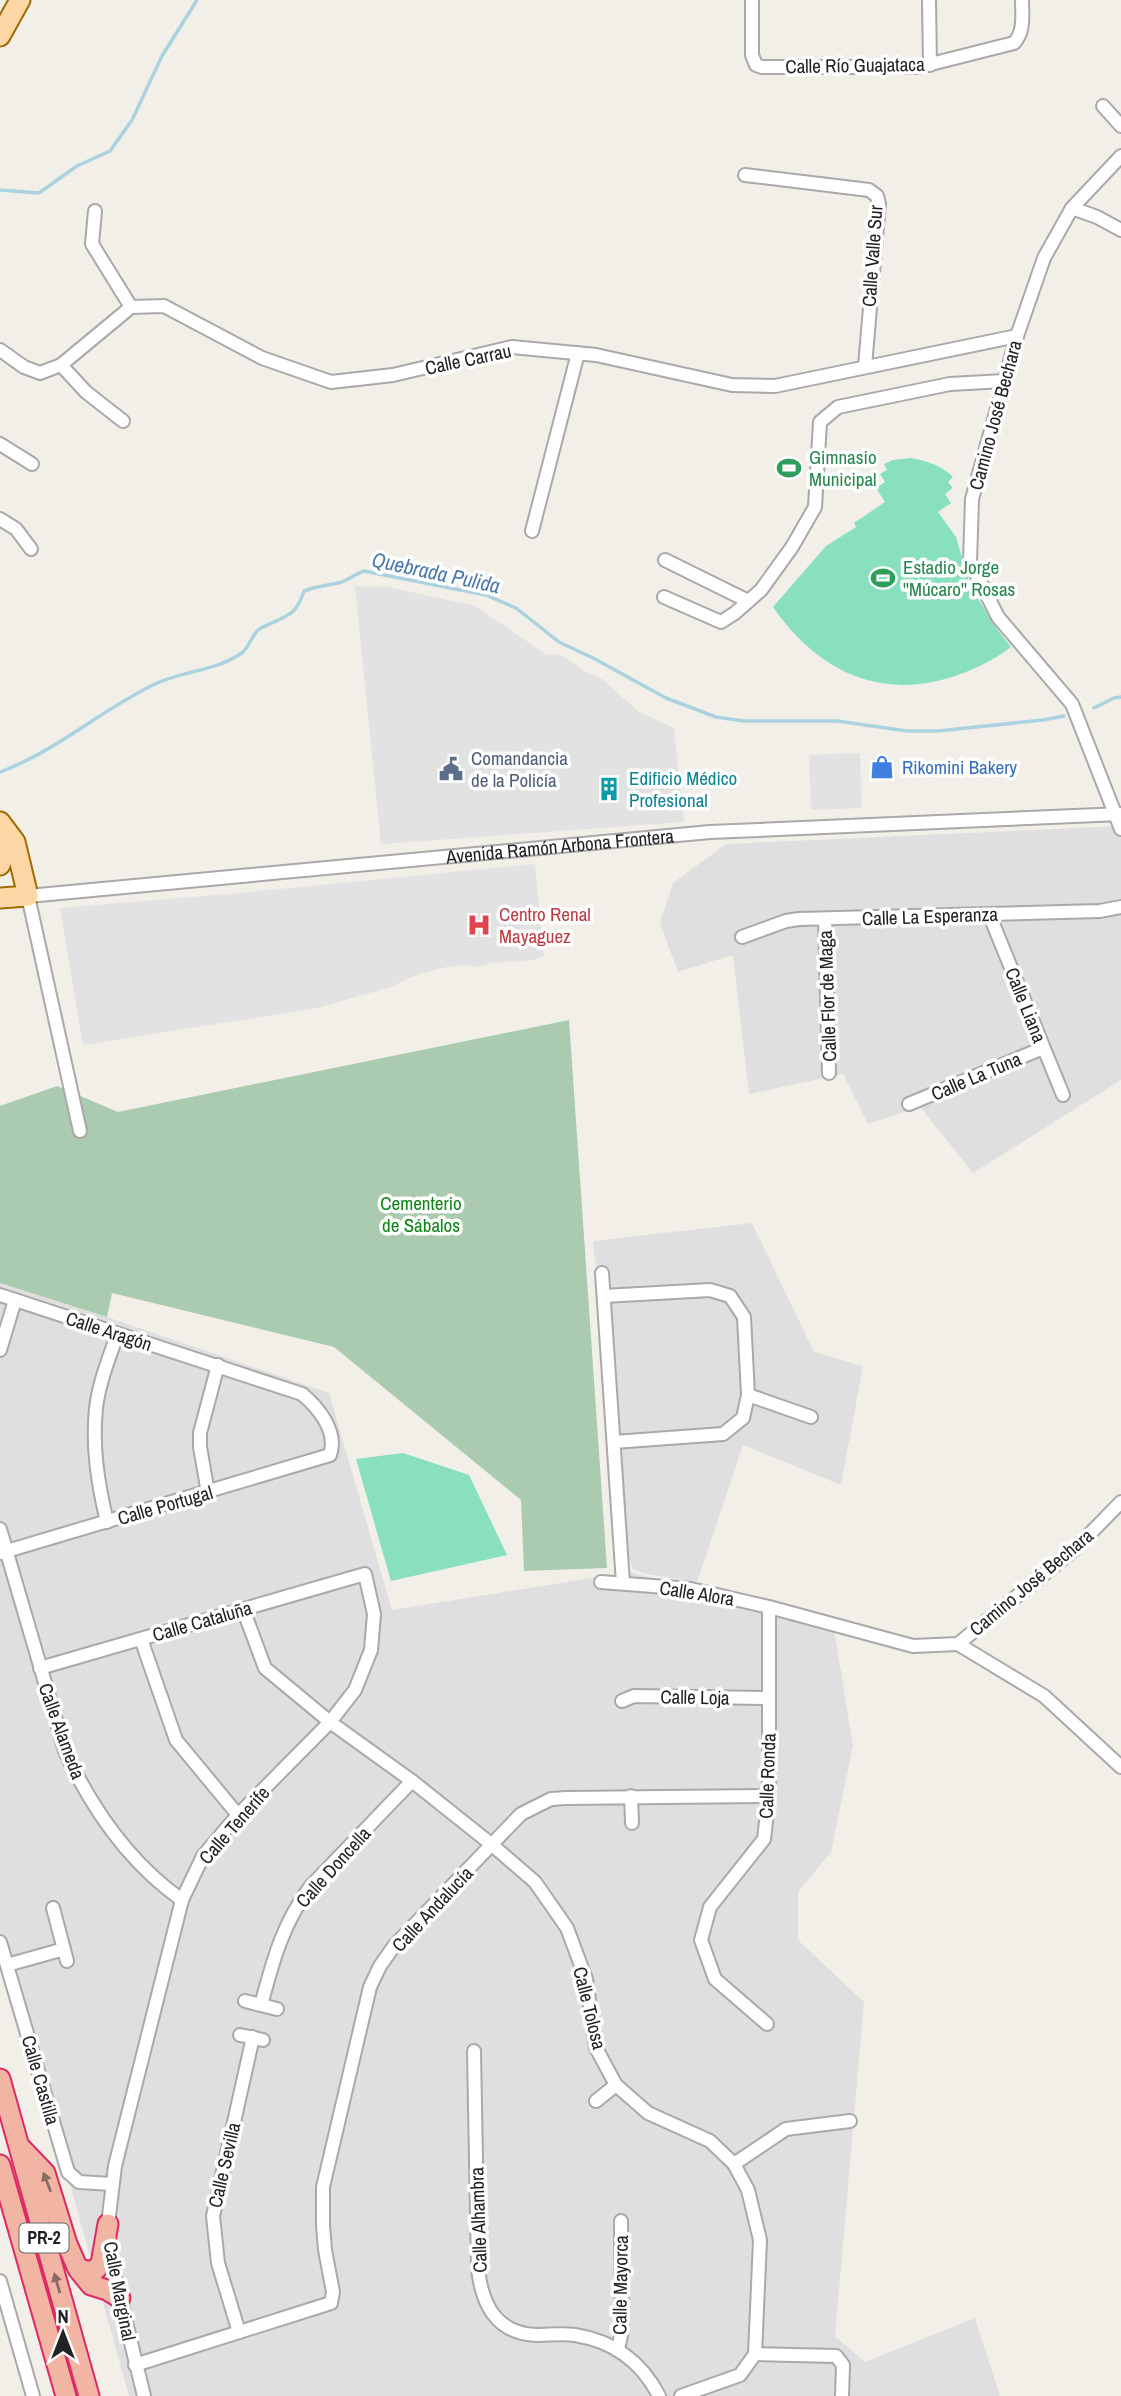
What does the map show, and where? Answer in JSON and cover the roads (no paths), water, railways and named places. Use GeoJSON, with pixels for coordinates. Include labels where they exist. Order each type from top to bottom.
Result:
{"type":"FeatureCollection","features":[{"type":"Feature","properties":{"kind":"highway","name":"PR-2"},"geometry":{"type":"LineString","coordinates":[[0,2079],[89,2396]]}},
{"type":"Feature","properties":{"kind":"highway"},"geometry":{"type":"LineString","coordinates":[[18,2144],[45,2173],[67,2244],[78,2269],[91,2285],[120,2298]]}},
{"type":"Feature","properties":{"kind":"highway","name":"PR-2"},"geometry":{"type":"LineString","coordinates":[[0,2165],[66,2396]]}},
{"type":"Feature","properties":{"kind":"highway"},"geometry":{"type":"LineString","coordinates":[[78,2269],[93,2272],[98,2269],[108,2224]]}},
{"type":"Feature","properties":{"kind":"main road"},"geometry":{"type":"LineString","coordinates":[[0,36],[20,0]]}},
{"type":"Feature","properties":{"kind":"main road"},"geometry":{"type":"LineString","coordinates":[[2,823],[15,842],[28,896]]}},
{"type":"Feature","properties":{"kind":"main road"},"geometry":{"type":"LineString","coordinates":[[0,865],[4,857],[2,823]]}},
{"type":"Feature","properties":{"kind":"main road","name":"Avenida Ramón Arbona Frontera"},"geometry":{"type":"LineString","coordinates":[[0,898],[28,896]]}},
{"type":"Feature","properties":{"kind":"street","name":"Calle Río Guajataca"},"geometry":{"type":"LineString","coordinates":[[752,0],[752,55],[756,65],[775,67],[930,65],[1014,43],[1022,30],[1022,0]]}},
{"type":"Feature","properties":{"kind":"street"},"geometry":{"type":"LineString","coordinates":[[929,0],[930,65]]}},
{"type":"Feature","properties":{"kind":"street"},"geometry":{"type":"LineString","coordinates":[[1103,106],[1121,126]]}},
{"type":"Feature","properties":{"kind":"street","name":"Camino José Bechara"},"geometry":{"type":"LineString","coordinates":[[1121,156],[1072,208],[1044,258],[1017,336],[972,499],[970,562],[998,617],[1072,704],[1118,814],[1121,829]]}},
{"type":"Feature","properties":{"kind":"street","name":"Calle Valle Sur"},"geometry":{"type":"LineString","coordinates":[[745,175],[869,190],[877,196],[879,204],[864,366]]}},
{"type":"Feature","properties":{"kind":"street"},"geometry":{"type":"LineString","coordinates":[[1072,208],[1121,230]]}},
{"type":"Feature","properties":{"kind":"street"},"geometry":{"type":"LineString","coordinates":[[0,350],[24,367],[40,373],[61,365],[131,307],[92,244],[95,211]]}},
{"type":"Feature","properties":{"kind":"street","name":"Calle Carrau"},"geometry":{"type":"LineString","coordinates":[[131,307],[164,306],[262,358],[331,382],[393,375],[512,347],[596,355],[732,384],[775,386],[1017,336]]}},
{"type":"Feature","properties":{"kind":"street"},"geometry":{"type":"LineString","coordinates":[[532,531],[578,353]]}},
{"type":"Feature","properties":{"kind":"street"},"geometry":{"type":"LineString","coordinates":[[61,365],[86,392],[123,421]]}},
{"type":"Feature","properties":{"kind":"street"},"geometry":{"type":"LineString","coordinates":[[664,597],[722,622],[761,590],[792,547],[815,507],[820,422],[838,407],[950,384],[1004,381]]}},
{"type":"Feature","properties":{"kind":"street"},"geometry":{"type":"LineString","coordinates":[[0,444],[32,464]]}},
{"type":"Feature","properties":{"kind":"street"},"geometry":{"type":"LineString","coordinates":[[0,519],[16,529],[32,549]]}},
{"type":"Feature","properties":{"kind":"street"},"geometry":{"type":"LineString","coordinates":[[665,560],[748,601]]}},
{"type":"Feature","properties":{"kind":"street","name":"Avenida Ramón Arbona Frontera"},"geometry":{"type":"LineString","coordinates":[[28,896],[710,832],[1118,814]]}},
{"type":"Feature","properties":{"kind":"street"},"geometry":{"type":"LineString","coordinates":[[28,896],[80,1131]]}},
{"type":"Feature","properties":{"kind":"street","name":"Calle La Esperanza"},"geometry":{"type":"LineString","coordinates":[[742,937],[786,921],[1100,911],[1121,907]]}},
{"type":"Feature","properties":{"kind":"street","name":"Calle Liana"},"geometry":{"type":"LineString","coordinates":[[989,914],[1063,1095]]}},
{"type":"Feature","properties":{"kind":"street","name":"Calle Flor de Maga"},"geometry":{"type":"LineString","coordinates":[[825,919],[829,1073]]}},
{"type":"Feature","properties":{"kind":"street","name":"Calle La Tuna"},"geometry":{"type":"LineString","coordinates":[[909,1104],[1043,1048]]}},
{"type":"Feature","properties":{"kind":"street"},"geometry":{"type":"LineString","coordinates":[[602,1273],[623,1583]]}},
{"type":"Feature","properties":{"kind":"street"},"geometry":{"type":"LineString","coordinates":[[604,1296],[710,1290],[730,1296],[744,1317],[748,1395],[743,1418],[723,1434],[614,1443]]}},
{"type":"Feature","properties":{"kind":"street","name":"Calle Aragón"},"geometry":{"type":"LineString","coordinates":[[0,1296],[302,1394],[323,1414],[334,1445],[330,1455]]}},
{"type":"Feature","properties":{"kind":"street"},"geometry":{"type":"LineString","coordinates":[[0,1350],[15,1300]]}},
{"type":"Feature","properties":{"kind":"street"},"geometry":{"type":"LineString","coordinates":[[107,1522],[97,1477],[95,1429],[100,1388],[117,1335]]}},
{"type":"Feature","properties":{"kind":"street"},"geometry":{"type":"LineString","coordinates":[[208,1493],[200,1433],[218,1365]]}},
{"type":"Feature","properties":{"kind":"street"},"geometry":{"type":"LineString","coordinates":[[748,1395],[811,1417]]}},
{"type":"Feature","properties":{"kind":"street","name":"Calle Portugal"},"geometry":{"type":"LineString","coordinates":[[3,1552],[330,1455]]}},
{"type":"Feature","properties":{"kind":"street","name":"Camino José Bechara"},"geometry":{"type":"LineString","coordinates":[[769,1606],[913,1646],[958,1644],[1075,1549],[1121,1502]]}},
{"type":"Feature","properties":{"kind":"street","name":"Calle Alameda"},"geometry":{"type":"LineString","coordinates":[[0,1529],[3,1552],[65,1751],[89,1799],[126,1848],[159,1884],[182,1900]]}},
{"type":"Feature","properties":{"kind":"street","name":"Calle Cataluña"},"geometry":{"type":"LineString","coordinates":[[40,1668],[365,1574]]}},
{"type":"Feature","properties":{"kind":"street","name":"Calle Tenerife"},"geometry":{"type":"LineString","coordinates":[[112,2185],[182,1900],[203,1856],[237,1815],[330,1722],[355,1690],[371,1650],[374,1614],[365,1574]]}},
{"type":"Feature","properties":{"kind":"street","name":"Calle Alora"},"geometry":{"type":"LineString","coordinates":[[601,1582],[691,1589],[769,1606]]}},
{"type":"Feature","properties":{"kind":"street","name":"Calle Ronda"},"geometry":{"type":"LineString","coordinates":[[767,2024],[715,1979],[701,1940],[710,1907],[764,1839],[769,1796],[769,1606]]}},
{"type":"Feature","properties":{"kind":"street","name":"Calle Tolosa"},"geometry":{"type":"LineString","coordinates":[[243,1609],[265,1668],[330,1722],[412,1781],[535,1882],[566,1928],[586,1979],[596,2048],[616,2085],[648,2113],[710,2141],[734,2164],[748,2190],[760,2240],[755,2354]]}},
{"type":"Feature","properties":{"kind":"street"},"geometry":{"type":"LineString","coordinates":[[141,1639],[176,1740],[237,1815]]}},
{"type":"Feature","properties":{"kind":"street"},"geometry":{"type":"LineString","coordinates":[[958,1644],[1044,1696],[1118,1759]]}},
{"type":"Feature","properties":{"kind":"street","name":"Calle Loja"},"geometry":{"type":"LineString","coordinates":[[622,1701],[634,1696],[768,1698]]}},
{"type":"Feature","properties":{"kind":"street","name":"Calle Doncella"},"geometry":{"type":"LineString","coordinates":[[261,2005],[276,1950],[298,1903],[310,1887],[412,1781]]}},
{"type":"Feature","properties":{"kind":"street"},"geometry":{"type":"LineString","coordinates":[[631,1796],[632,1823]]}},
{"type":"Feature","properties":{"kind":"street","name":"Calle Andalucía"},"geometry":{"type":"LineString","coordinates":[[239,2332],[331,2303],[333,2292],[325,2250],[323,2187],[370,1987],[394,1946],[491,1844],[522,1814],[551,1799],[769,1796]]}},
{"type":"Feature","properties":{"kind":"street"},"geometry":{"type":"LineString","coordinates":[[7,1965],[65,1955],[53,1908]]}},
{"type":"Feature","properties":{"kind":"street","name":"Calle Castilla"},"geometry":{"type":"LineString","coordinates":[[0,1942],[68,2172],[79,2182],[112,2185]]}},
{"type":"Feature","properties":{"kind":"street"},"geometry":{"type":"LineString","coordinates":[[245,2001],[277,2009]]}},
{"type":"Feature","properties":{"kind":"street","name":"Calle Sevilla"},"geometry":{"type":"LineString","coordinates":[[239,2332],[218,2263],[213,2216],[252,2037]]}},
{"type":"Feature","properties":{"kind":"street","name":"Calle Alhambra"},"geometry":{"type":"LineString","coordinates":[[474,2051],[478,2269],[485,2303],[494,2316],[506,2326],[522,2333],[574,2334],[618,2349],[634,2360],[647,2375],[659,2396]]}},
{"type":"Feature","properties":{"kind":"street"},"geometry":{"type":"LineString","coordinates":[[596,2101],[616,2085]]}},
{"type":"Feature","properties":{"kind":"street"},"geometry":{"type":"LineString","coordinates":[[734,2164],[786,2129],[850,2121]]}},
{"type":"Feature","properties":{"kind":"street","name":"Calle Marginal"},"geometry":{"type":"LineString","coordinates":[[112,2185],[108,2224],[112,2264],[144,2396]]}},
{"type":"Feature","properties":{"kind":"street","name":"Calle Mayorca"},"geometry":{"type":"LineString","coordinates":[[618,2349],[622,2332],[621,2221]]}},
{"type":"Feature","properties":{"kind":"street"},"geometry":{"type":"LineString","coordinates":[[0,2281],[33,2396]]}},
{"type":"Feature","properties":{"kind":"street"},"geometry":{"type":"LineString","coordinates":[[135,2365],[239,2332]]}},
{"type":"Feature","properties":{"kind":"street"},"geometry":{"type":"LineString","coordinates":[[681,2396],[740,2375],[755,2354],[836,2356],[843,2365],[842,2396]]}},
{"type":"Feature","properties":{"kind":"waterway"},"geometry":{"type":"LineString","coordinates":[[0,190],[39,193],[77,166],[110,151],[132,120],[162,56],[197,0]]}},
{"type":"Feature","properties":{"kind":"waterway","name":"Quebrada Pulida"},"geometry":{"type":"LineString","coordinates":[[0,772],[40,753],[153,685],[233,659],[243,652],[258,630],[293,611],[304,591],[341,582],[364,571],[486,595],[516,608],[559,642],[666,698],[716,717],[744,721],[837,721],[907,731],[938,731],[1064,716]]}},
{"type":"Feature","properties":{"kind":"waterway","name":"Quebrada Pulida"},"geometry":{"type":"LineString","coordinates":[[1094,708],[1121,697]]}},
{"type":"Feature","properties":{"kind":"place","name":"Gimnasio Municipal"},"geometry":{"type":"Point","coordinates":[789,468]}},
{"type":"Feature","properties":{"kind":"place","name":"Estadio Jorge ''Múcaro'' Rosas"},"geometry":{"type":"Point","coordinates":[883,578]}},
{"type":"Feature","properties":{"kind":"place","name":"Rikomini Bakery"},"geometry":{"type":"Point","coordinates":[882,767]}},
{"type":"Feature","properties":{"kind":"place","name":"Comandancia de la Policía"},"geometry":{"type":"Point","coordinates":[451,769]}},
{"type":"Feature","properties":{"kind":"place","name":"Edificio Médico Profesional"},"geometry":{"type":"Point","coordinates":[609,789]}},
{"type":"Feature","properties":{"kind":"place","name":"Centro Renal Mayaguez"},"geometry":{"type":"Point","coordinates":[479,925]}},
{"type":"Feature","properties":{"kind":"park label","name":"Cementerio de Sábalos"},"geometry":{"type":"Point","coordinates":[421,1214]}}]}
